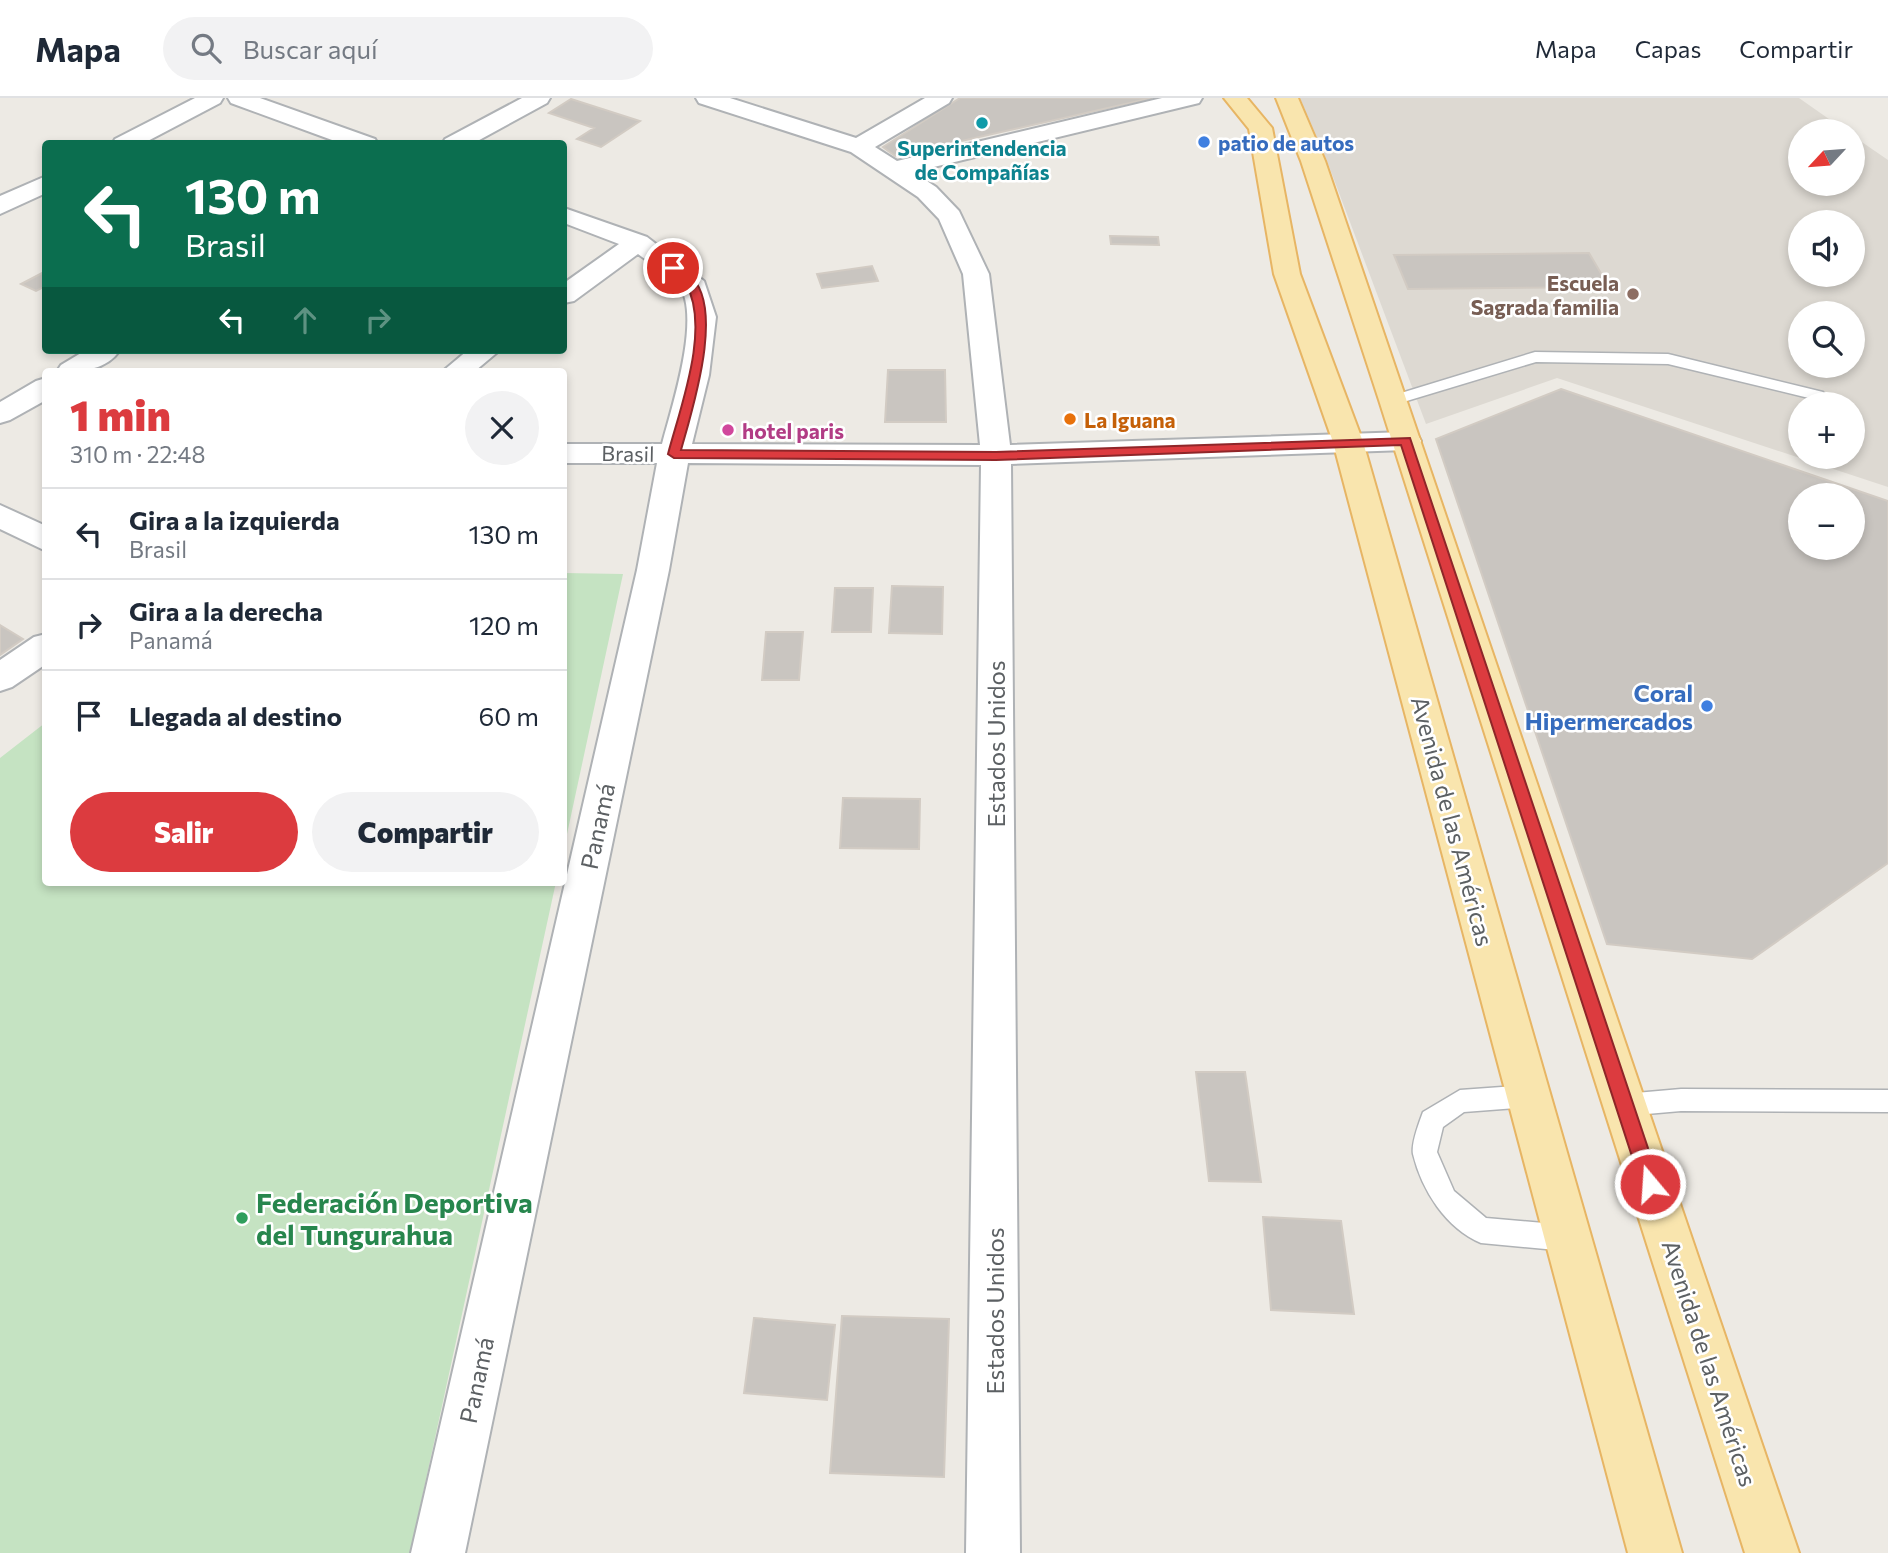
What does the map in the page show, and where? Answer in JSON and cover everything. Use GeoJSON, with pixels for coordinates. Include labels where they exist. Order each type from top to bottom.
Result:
{"type":"FeatureCollection","features":[{"type":"Feature","properties":{"kind":"main road","name":"Avenida de las Américas"},"geometry":{"type":"LineString","coordinates":[[1235,98],[1260,128],[1287,274],[1348,442],[1655,1553]]}},
{"type":"Feature","properties":{"kind":"main road","name":"Avenida de las Américas"},"geometry":{"type":"LineString","coordinates":[[1287,98],[1313,161],[1394,400],[1772,1553]]}},
{"type":"Feature","properties":{"kind":"street"},"geometry":{"type":"LineString","coordinates":[[131,140],[212,98]]}},
{"type":"Feature","properties":{"kind":"street"},"geometry":{"type":"LineString","coordinates":[[239,98],[356,140]]}},
{"type":"Feature","properties":{"kind":"street"},"geometry":{"type":"LineString","coordinates":[[461,140],[540,98]]}},
{"type":"Feature","properties":{"kind":"street","name":"Estados Unidos"},"geometry":{"type":"LineString","coordinates":[[707,98],[859,147],[894,169],[927,192],[950,216],[975,274],[996,456],[993,1553]]}},
{"type":"Feature","properties":{"kind":"street"},"geometry":{"type":"LineString","coordinates":[[859,147],[941,98]]}},
{"type":"Feature","properties":{"kind":"street"},"geometry":{"type":"LineString","coordinates":[[894,169],[1191,98]]}},
{"type":"Feature","properties":{"kind":"street"},"geometry":{"type":"LineString","coordinates":[[0,206],[42,185]]}},
{"type":"Feature","properties":{"kind":"street","name":"Panamá"},"geometry":{"type":"LineString","coordinates":[[438,1553],[653,570],[674,454],[695,375],[702,317],[691,281],[638,242],[567,216]]}},
{"type":"Feature","properties":{"kind":"street"},"geometry":{"type":"LineString","coordinates":[[567,293],[638,242]]}},
{"type":"Feature","properties":{"kind":"street"},"geometry":{"type":"LineString","coordinates":[[76,368],[99,354]]}},
{"type":"Feature","properties":{"kind":"street"},"geometry":{"type":"LineString","coordinates":[[461,368],[480,354]]}},
{"type":"Feature","properties":{"kind":"street"},"geometry":{"type":"LineString","coordinates":[[0,414],[42,389]]}},
{"type":"Feature","properties":{"kind":"street","name":"Brasil"},"geometry":{"type":"LineString","coordinates":[[567,453],[996,456],[1406,441]]}},
{"type":"Feature","properties":{"kind":"street"},"geometry":{"type":"LineString","coordinates":[[0,515],[42,538]]}},
{"type":"Feature","properties":{"kind":"street"},"geometry":{"type":"LineString","coordinates":[[0,678],[42,649]]}},
{"type":"Feature","properties":{"kind":"lane"},"geometry":{"type":"LineString","coordinates":[[1394,400],[1535,358],[1668,359],[1804,392]]}},
{"type":"Feature","properties":{"kind":"lane"},"geometry":{"type":"LineString","coordinates":[[1529,1096],[1460,1101],[1432,1120],[1425,1152],[1445,1200],[1481,1230],[1567,1238]]}},
{"type":"Feature","properties":{"kind":"lane"},"geometry":{"type":"LineString","coordinates":[[1624,1105],[1681,1100],[1888,1101]]}},
{"type":"Feature","properties":{"kind":"shaded area","name":"Escuela Sagrada familia"},"geometry":{"type":"Polygon","coordinates":[[[1300,98],[1799,98],[1829,119],[1788,119],[1788,196],[1866,196],[1866,145],[1888,160],[1888,487],[1833,469],[1865,469],[1865,392],[1788,392],[1788,454],[1557,378],[1426,424],[1327,161],[1300,98]]]}},
{"type":"Feature","properties":{"kind":"green space"},"geometry":{"type":"Polygon","coordinates":[[[567,573],[623,574],[567,834],[567,573]]]}},
{"type":"Feature","properties":{"kind":"green space","name":"Federación Deportiva del Tungurahua"},"geometry":{"type":"Polygon","coordinates":[[[42,725],[42,886],[555,886],[410,1553],[0,1553],[0,758],[42,725]]]}},
{"type":"Feature","properties":{"kind":"building","name":"Superintendencia de Compañías"},"geometry":{"type":"Polygon","coordinates":[[[960,98],[1152,98],[895,156],[883,147],[960,98]]]}},
{"type":"Feature","properties":{"kind":"building"},"geometry":{"type":"Polygon","coordinates":[[[571,99],[640,121],[601,147],[577,139],[594,128],[549,113],[571,99]]]}},
{"type":"Feature","properties":{"kind":"building"},"geometry":{"type":"Polygon","coordinates":[[[1110,236],[1158,237],[1159,245],[1111,244],[1110,236]]]}},
{"type":"Feature","properties":{"kind":"building"},"geometry":{"type":"Polygon","coordinates":[[[1589,253],[1609,287],[1408,289],[1394,255],[1589,253]]]}},
{"type":"Feature","properties":{"kind":"building"},"geometry":{"type":"Polygon","coordinates":[[[872,266],[878,281],[822,288],[817,274],[872,266]]]}},
{"type":"Feature","properties":{"kind":"building"},"geometry":{"type":"Polygon","coordinates":[[[42,273],[42,288],[36,291],[21,284],[42,273]]]}},
{"type":"Feature","properties":{"kind":"building"},"geometry":{"type":"Polygon","coordinates":[[[888,370],[945,370],[946,422],[885,422],[888,370]]]}},
{"type":"Feature","properties":{"kind":"building","name":"Coral Hipermercados"},"geometry":{"type":"Polygon","coordinates":[[[1561,389],[1788,467],[1788,469],[1835,483],[1788,483],[1788,560],[1865,560],[1865,493],[1888,501],[1888,863],[1752,959],[1607,944],[1436,439],[1561,389]]]}},
{"type":"Feature","properties":{"kind":"building"},"geometry":{"type":"Polygon","coordinates":[[[892,586],[943,587],[942,634],[889,633],[892,586]]]}},
{"type":"Feature","properties":{"kind":"building"},"geometry":{"type":"Polygon","coordinates":[[[835,588],[873,588],[871,632],[832,632],[835,588]]]}},
{"type":"Feature","properties":{"kind":"building"},"geometry":{"type":"Polygon","coordinates":[[[0,625],[23,639],[0,655],[0,625]]]}},
{"type":"Feature","properties":{"kind":"building"},"geometry":{"type":"Polygon","coordinates":[[[766,632],[803,632],[799,680],[762,680],[766,632]]]}},
{"type":"Feature","properties":{"kind":"building"},"geometry":{"type":"Polygon","coordinates":[[[843,798],[920,799],[919,849],[840,848],[843,798]]]}},
{"type":"Feature","properties":{"kind":"building"},"geometry":{"type":"Polygon","coordinates":[[[1196,1072],[1245,1072],[1261,1182],[1209,1181],[1196,1072]]]}},
{"type":"Feature","properties":{"kind":"building"},"geometry":{"type":"Polygon","coordinates":[[[1263,1217],[1341,1221],[1354,1314],[1271,1310],[1263,1217]]]}},
{"type":"Feature","properties":{"kind":"building"},"geometry":{"type":"Polygon","coordinates":[[[842,1316],[949,1319],[944,1477],[830,1473],[842,1316]]]}},
{"type":"Feature","properties":{"kind":"building"},"geometry":{"type":"Polygon","coordinates":[[[754,1318],[835,1325],[827,1400],[744,1393],[754,1318]]]}},
{"type":"Feature","properties":{"kind":"place","name":"Superintendencia de Compañías"},"geometry":{"type":"Point","coordinates":[982,123]}},
{"type":"Feature","properties":{"kind":"place","name":"patio de autos"},"geometry":{"type":"Point","coordinates":[1204,142]}},
{"type":"Feature","properties":{"kind":"place","name":"Escuela Sagrada familia"},"geometry":{"type":"Point","coordinates":[1633,294]}},
{"type":"Feature","properties":{"kind":"place","name":"La Iguana"},"geometry":{"type":"Point","coordinates":[1070,419]}},
{"type":"Feature","properties":{"kind":"place","name":"hotel paris"},"geometry":{"type":"Point","coordinates":[728,430]}},
{"type":"Feature","properties":{"kind":"place","name":"Coral Hipermercados"},"geometry":{"type":"Point","coordinates":[1707,706]}},
{"type":"Feature","properties":{"kind":"place","name":"Federación Deportiva del Tungurahua"},"geometry":{"type":"Point","coordinates":[242,1218]}},
{"type":"Feature","properties":{"kind":"route"},"geometry":{"type":"LineString","coordinates":[[673,268],[691,281],[702,317],[695,375],[674,454],[996,456],[1406,441],[1650,1184]]}}]}
